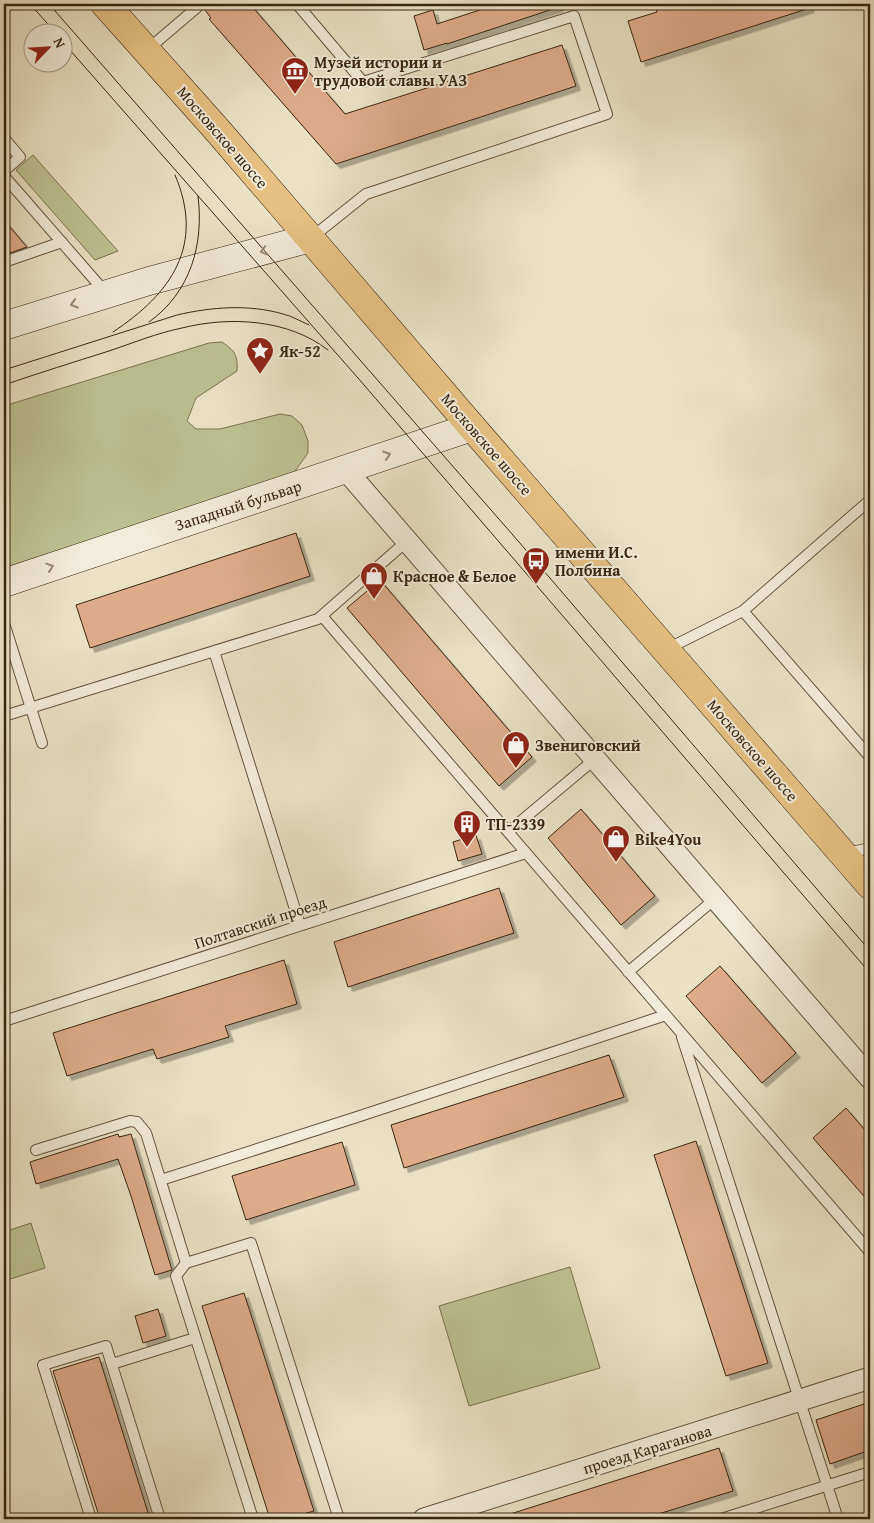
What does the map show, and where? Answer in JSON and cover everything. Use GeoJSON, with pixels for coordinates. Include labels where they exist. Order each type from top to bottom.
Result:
{"type":"FeatureCollection","features":[{"type":"Feature","properties":{"kind":"main road","name":"Московское шоссе"},"geometry":{"type":"LineString","coordinates":[[105,4],[311,238],[472,427],[870,884]]}},
{"type":"Feature","properties":{"kind":"street"},"geometry":{"type":"LineString","coordinates":[[4,326],[106,294],[311,238]]}},
{"type":"Feature","properties":{"kind":"street","name":"Западный бульвар"},"geometry":{"type":"LineString","coordinates":[[4,583],[472,427]]}},
{"type":"Feature","properties":{"kind":"street"},"geometry":{"type":"LineString","coordinates":[[345,469],[870,1078]]}},
{"type":"Feature","properties":{"kind":"street","name":"проезд Караганова"},"geometry":{"type":"LineString","coordinates":[[424,1519],[870,1378]]}},
{"type":"Feature","properties":{"kind":"lane"},"geometry":{"type":"LineString","coordinates":[[297,4],[363,82],[574,16],[606,114],[366,194],[311,238]]}},
{"type":"Feature","properties":{"kind":"lane"},"geometry":{"type":"LineString","coordinates":[[147,51],[197,5]]}},
{"type":"Feature","properties":{"kind":"lane"},"geometry":{"type":"LineString","coordinates":[[4,138],[20,157],[4,171]]}},
{"type":"Feature","properties":{"kind":"lane"},"geometry":{"type":"LineString","coordinates":[[4,176],[106,294]]}},
{"type":"Feature","properties":{"kind":"lane"},"geometry":{"type":"LineString","coordinates":[[4,262],[62,242]]}},
{"type":"Feature","properties":{"kind":"lane"},"geometry":{"type":"LineString","coordinates":[[666,650],[743,611],[870,500]]}},
{"type":"Feature","properties":{"kind":"lane"},"geometry":{"type":"LineString","coordinates":[[4,716],[318,619],[407,541]]}},
{"type":"Feature","properties":{"kind":"lane"},"geometry":{"type":"LineString","coordinates":[[743,611],[870,757]]}},
{"type":"Feature","properties":{"kind":"lane"},"geometry":{"type":"LineString","coordinates":[[322,616],[870,1252]]}},
{"type":"Feature","properties":{"kind":"lane"},"geometry":{"type":"LineString","coordinates":[[4,623],[42,743]]}},
{"type":"Feature","properties":{"kind":"lane"},"geometry":{"type":"LineString","coordinates":[[214,651],[300,925]]}},
{"type":"Feature","properties":{"kind":"lane"},"geometry":{"type":"LineString","coordinates":[[508,832],[595,759]]}},
{"type":"Feature","properties":{"kind":"lane"},"geometry":{"type":"LineString","coordinates":[[844,854],[870,848]]}},
{"type":"Feature","properties":{"kind":"lane","name":"Полтавский проезд"},"geometry":{"type":"LineString","coordinates":[[4,1021],[526,853]]}},
{"type":"Feature","properties":{"kind":"lane"},"geometry":{"type":"LineString","coordinates":[[628,972],[715,899]]}},
{"type":"Feature","properties":{"kind":"lane"},"geometry":{"type":"LineString","coordinates":[[161,1180],[666,1015]]}},
{"type":"Feature","properties":{"kind":"lane"},"geometry":{"type":"LineString","coordinates":[[681,1032],[838,1519]]}},
{"type":"Feature","properties":{"kind":"lane"},"geometry":{"type":"LineString","coordinates":[[36,1150],[130,1121],[137,1122],[146,1133],[186,1262]]}},
{"type":"Feature","properties":{"kind":"lane"},"geometry":{"type":"LineString","coordinates":[[253,1519],[176,1276],[186,1262],[252,1243],[339,1519]]}},
{"type":"Feature","properties":{"kind":"lane"},"geometry":{"type":"LineString","coordinates":[[112,1364],[195,1338]]}},
{"type":"Feature","properties":{"kind":"lane"},"geometry":{"type":"LineString","coordinates":[[92,1519],[44,1365],[106,1346],[160,1519]]}},
{"type":"Feature","properties":{"kind":"lane"},"geometry":{"type":"LineString","coordinates":[[721,1519],[870,1472]]}},
{"type":"Feature","properties":{"kind":"green space"},"geometry":{"type":"Polygon","coordinates":[[[33,155],[118,251],[95,260],[16,170],[33,155]]]}},
{"type":"Feature","properties":{"kind":"green space"},"geometry":{"type":"Polygon","coordinates":[[[222,342],[235,354],[237,371],[196,398],[187,421],[196,429],[220,429],[280,414],[292,416],[302,425],[308,441],[308,453],[293,474],[4,568],[4,406],[209,343],[222,342]]]}},
{"type":"Feature","properties":{"kind":"green space"},"geometry":{"type":"Polygon","coordinates":[[[31,1223],[45,1268],[4,1281],[4,1232],[31,1223]]]}},
{"type":"Feature","properties":{"kind":"green space"},"geometry":{"type":"Polygon","coordinates":[[[570,1267],[600,1368],[469,1406],[439,1306],[570,1267]]]}},
{"type":"Feature","properties":{"kind":"building"},"geometry":{"type":"Polygon","coordinates":[[[208,4],[250,4],[345,114],[562,45],[576,86],[336,164],[209,19],[211,18],[205,10],[208,4]]]}},
{"type":"Feature","properties":{"kind":"building"},"geometry":{"type":"Polygon","coordinates":[[[498,4],[559,4],[559,7],[424,50],[414,16],[433,10],[437,24],[498,4]]]}},
{"type":"Feature","properties":{"kind":"building"},"geometry":{"type":"Polygon","coordinates":[[[655,4],[809,4],[810,8],[641,62],[628,21],[657,12],[655,4]]]}},
{"type":"Feature","properties":{"kind":"building"},"geometry":{"type":"Polygon","coordinates":[[[4,220],[27,247],[4,255],[4,220]]]}},
{"type":"Feature","properties":{"kind":"building"},"geometry":{"type":"Polygon","coordinates":[[[296,533],[310,576],[90,648],[76,605],[296,533]]]}},
{"type":"Feature","properties":{"kind":"building"},"geometry":{"type":"Polygon","coordinates":[[[380,580],[532,757],[499,786],[347,608],[380,580]]]}},
{"type":"Feature","properties":{"kind":"building"},"geometry":{"type":"Polygon","coordinates":[[[581,809],[655,896],[621,925],[548,838],[581,809]]]}},
{"type":"Feature","properties":{"kind":"building","name":"ТП-2339"},"geometry":{"type":"Polygon","coordinates":[[[476,835],[482,854],[458,861],[453,842],[476,835]]]}},
{"type":"Feature","properties":{"kind":"building"},"geometry":{"type":"Polygon","coordinates":[[[499,888],[514,933],[348,987],[334,942],[499,888]]]}},
{"type":"Feature","properties":{"kind":"building"},"geometry":{"type":"Polygon","coordinates":[[[284,960],[297,1004],[225,1026],[229,1037],[157,1059],[153,1049],[67,1076],[53,1033],[284,960]]]}},
{"type":"Feature","properties":{"kind":"building"},"geometry":{"type":"Polygon","coordinates":[[[720,966],[796,1053],[762,1083],[686,996],[720,966]]]}},
{"type":"Feature","properties":{"kind":"building"},"geometry":{"type":"Polygon","coordinates":[[[609,1055],[624,1097],[404,1168],[391,1125],[609,1055]]]}},
{"type":"Feature","properties":{"kind":"building"},"geometry":{"type":"Polygon","coordinates":[[[846,1108],[870,1136],[870,1203],[813,1138],[846,1108]]]}},
{"type":"Feature","properties":{"kind":"building"},"geometry":{"type":"Polygon","coordinates":[[[118,1134],[119,1137],[131,1134],[172,1270],[155,1275],[118,1159],[36,1184],[30,1162],[118,1134]]]}},
{"type":"Feature","properties":{"kind":"building"},"geometry":{"type":"Polygon","coordinates":[[[696,1141],[768,1363],[726,1376],[654,1155],[696,1141]]]}},
{"type":"Feature","properties":{"kind":"building"},"geometry":{"type":"Polygon","coordinates":[[[342,1142],[355,1185],[246,1220],[232,1176],[342,1142]]]}},
{"type":"Feature","properties":{"kind":"building"},"geometry":{"type":"Polygon","coordinates":[[[244,1293],[314,1511],[286,1519],[270,1519],[202,1306],[244,1293]]]}},
{"type":"Feature","properties":{"kind":"building"},"geometry":{"type":"Polygon","coordinates":[[[158,1309],[166,1336],[143,1343],[135,1316],[158,1309]]]}},
{"type":"Feature","properties":{"kind":"building"},"geometry":{"type":"Polygon","coordinates":[[[99,1357],[150,1519],[100,1519],[53,1371],[99,1357]]]}},
{"type":"Feature","properties":{"kind":"building"},"geometry":{"type":"Polygon","coordinates":[[[870,1402],[870,1450],[830,1464],[816,1420],[870,1402]]]}},
{"type":"Feature","properties":{"kind":"building"},"geometry":{"type":"Polygon","coordinates":[[[719,1448],[733,1491],[642,1519],[507,1519],[507,1515],[719,1448]]]}},
{"type":"Feature","properties":{"kind":"tram line"},"geometry":{"type":"LineString","coordinates":[[30,4],[46,22]]}},
{"type":"Feature","properties":{"kind":"tram line"},"geometry":{"type":"LineString","coordinates":[[49,4],[519,542],[870,951]]}},
{"type":"Feature","properties":{"kind":"tram line"},"geometry":{"type":"LineString","coordinates":[[72,52],[358,378],[870,973]]}},
{"type":"Feature","properties":{"kind":"tram line"},"geometry":{"type":"LineString","coordinates":[[113,332],[152,301],[166,284],[177,265],[184,245],[186,224],[183,200],[175,175]]}},
{"type":"Feature","properties":{"kind":"tram line"},"geometry":{"type":"LineString","coordinates":[[149,322],[175,296],[185,282],[192,266],[199,232],[198,196]]}},
{"type":"Feature","properties":{"kind":"tram line"},"geometry":{"type":"LineString","coordinates":[[4,370],[177,315],[203,310],[257,309],[293,317],[309,325]]}},
{"type":"Feature","properties":{"kind":"tram line"},"geometry":{"type":"LineString","coordinates":[[4,385],[145,338],[200,324],[239,322],[277,326],[295,332],[328,350]]}},
{"type":"Feature","properties":{"kind":"place","name":"Музей истории и трудовой славы УАЗ"},"geometry":{"type":"Point","coordinates":[295,95]}},
{"type":"Feature","properties":{"kind":"place","name":"Як-52"},"geometry":{"type":"Point","coordinates":[260,375]}},
{"type":"Feature","properties":{"kind":"place","name":"имени И.С. Полбина"},"geometry":{"type":"Point","coordinates":[536,585]}},
{"type":"Feature","properties":{"kind":"place","name":"Красное & Белое"},"geometry":{"type":"Point","coordinates":[374,600]}},
{"type":"Feature","properties":{"kind":"place","name":"Звениговский"},"geometry":{"type":"Point","coordinates":[516,769]}},
{"type":"Feature","properties":{"kind":"place","name":"ТП-2339"},"geometry":{"type":"Point","coordinates":[467,848]}},
{"type":"Feature","properties":{"kind":"place","name":"Bike4You"},"geometry":{"type":"Point","coordinates":[616,863]}}]}
